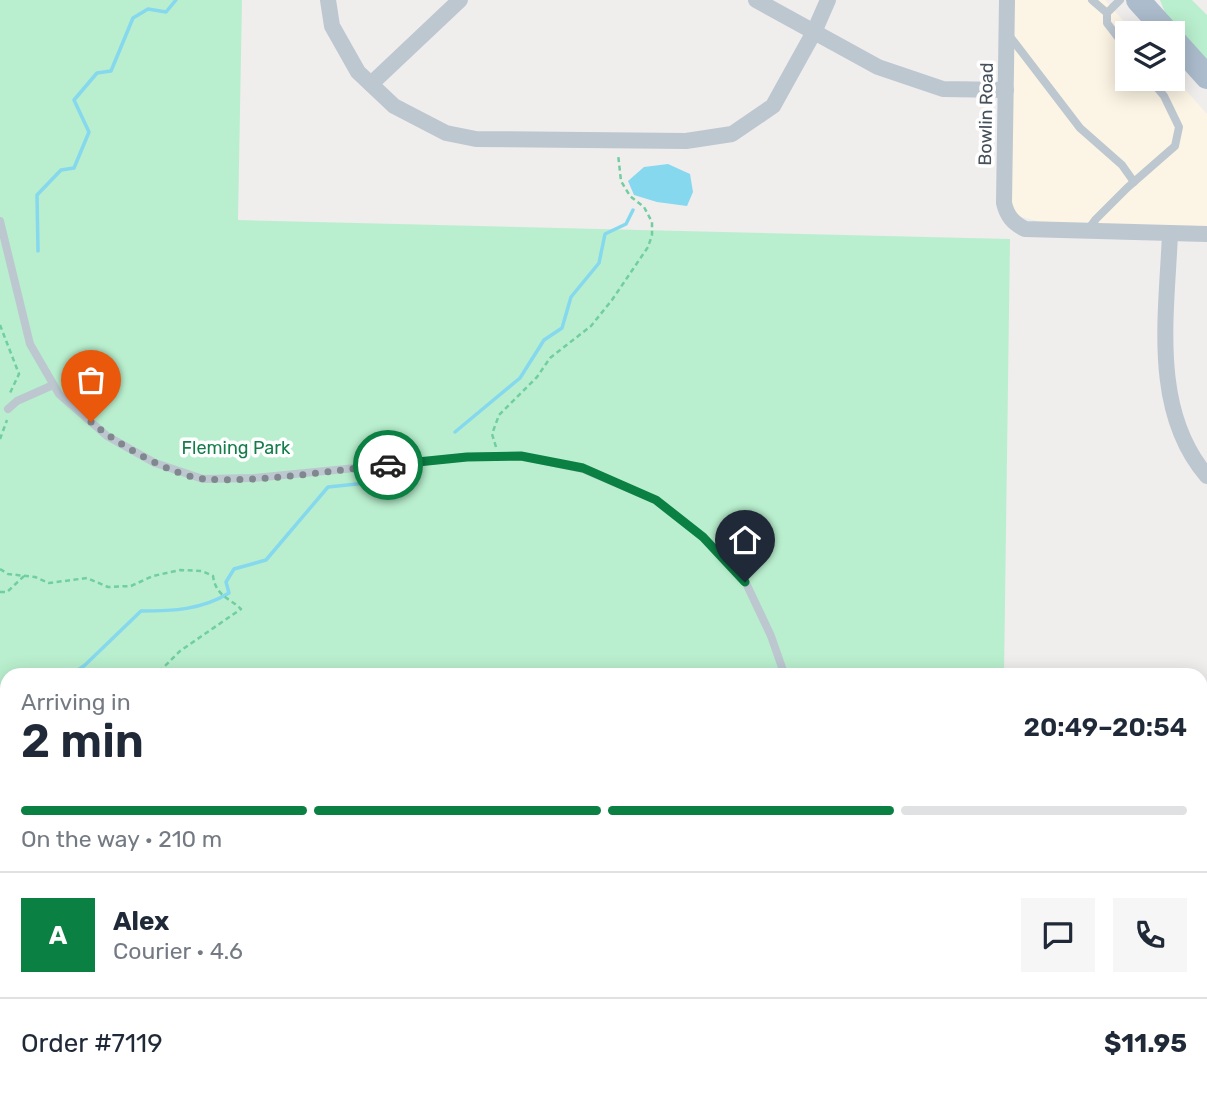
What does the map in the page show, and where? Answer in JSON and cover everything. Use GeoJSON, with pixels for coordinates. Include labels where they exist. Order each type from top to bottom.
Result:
{"type":"FeatureCollection","features":[{"type":"Feature","properties":{"kind":"main road"},"geometry":{"type":"LineString","coordinates":[[1138,0],[1156,21]]}},
{"type":"Feature","properties":{"kind":"main road"},"geometry":{"type":"LineString","coordinates":[[1185,54],[1207,77]]}},
{"type":"Feature","properties":{"kind":"street"},"geometry":{"type":"LineString","coordinates":[[328,0],[332,26],[358,72],[394,106],[446,133],[476,139],[686,142],[732,134],[773,106],[814,32],[828,0]]}},
{"type":"Feature","properties":{"kind":"street"},"geometry":{"type":"LineString","coordinates":[[371,84],[460,0]]}},
{"type":"Feature","properties":{"kind":"street"},"geometry":{"type":"LineString","coordinates":[[756,0],[878,67],[943,89],[1006,90]]}},
{"type":"Feature","properties":{"kind":"street","name":"Bowlin Road"},"geometry":{"type":"LineString","coordinates":[[1007,0],[1006,213],[1016,225],[1025,229],[1087,231]]}},
{"type":"Feature","properties":{"kind":"street"},"geometry":{"type":"LineString","coordinates":[[1087,231],[1207,234]]}},
{"type":"Feature","properties":{"kind":"street"},"geometry":{"type":"LineString","coordinates":[[1170,233],[1166,347],[1169,390],[1174,413],[1184,437],[1207,476]]}},
{"type":"Feature","properties":{"kind":"lane"},"geometry":{"type":"LineString","coordinates":[[1092,0],[1107,13]]}},
{"type":"Feature","properties":{"kind":"lane"},"geometry":{"type":"LineString","coordinates":[[1115,33],[1107,23],[1107,13],[1120,0]]}},
{"type":"Feature","properties":{"kind":"lane"},"geometry":{"type":"LineString","coordinates":[[1006,32],[1080,128],[1122,164],[1134,182]]}},
{"type":"Feature","properties":{"kind":"lane"},"geometry":{"type":"LineString","coordinates":[[1087,231],[1134,182],[1175,146],[1179,127],[1160,91]]}},
{"type":"Feature","properties":{"kind":"lane"},"geometry":{"type":"LineString","coordinates":[[0,221],[30,344],[59,394],[107,436],[155,463],[203,479],[253,478],[467,457],[521,456],[583,468],[656,500],[703,537],[745,582],[772,636],[782,668]]}},
{"type":"Feature","properties":{"kind":"lane"},"geometry":{"type":"LineString","coordinates":[[8,409],[17,401],[53,385]]}},
{"type":"Feature","properties":{"kind":"path"},"geometry":{"type":"LineString","coordinates":[[499,457],[492,434],[499,415],[537,377],[550,358],[591,326],[648,247],[652,222],[644,207],[630,196],[621,181],[617,141]]}},
{"type":"Feature","properties":{"kind":"path"},"geometry":{"type":"LineString","coordinates":[[0,325],[19,374],[8,398],[8,416],[0,439]]}},
{"type":"Feature","properties":{"kind":"path"},"geometry":{"type":"LineString","coordinates":[[0,569],[8,574],[49,583],[87,578],[108,587],[131,586],[153,576],[180,570],[202,570],[213,576],[215,586],[222,597],[241,608],[180,651],[163,668]]}},
{"type":"Feature","properties":{"kind":"path"},"geometry":{"type":"LineString","coordinates":[[0,592],[7,592],[24,576]]}},
{"type":"Feature","properties":{"kind":"shaded area"},"geometry":{"type":"Polygon","coordinates":[[[1013,0],[1105,0],[1123,21],[1115,21],[1115,91],[1185,89],[1207,114],[1207,226],[1048,224],[1019,216],[1010,199],[1013,0]]]}},
{"type":"Feature","properties":{"kind":"green space","name":"Fleming Park"},"geometry":{"type":"Polygon","coordinates":[[[0,0],[242,0],[238,220],[1010,239],[1004,668],[0,668],[0,0]]]}},
{"type":"Feature","properties":{"kind":"green space"},"geometry":{"type":"Polygon","coordinates":[[[1160,0],[1192,0],[1207,15],[1207,63],[1185,37],[1185,21],[1171,21],[1160,0]]]}},
{"type":"Feature","properties":{"kind":"water"},"geometry":{"type":"Polygon","coordinates":[[[668,164],[690,174],[693,192],[687,206],[657,202],[634,195],[628,181],[644,167],[668,164]]]}},
{"type":"Feature","properties":{"kind":"waterway"},"geometry":{"type":"LineString","coordinates":[[38,251],[37,195],[61,170],[74,168],[89,132],[74,100],[97,73],[111,71],[133,18],[148,9],[166,12],[176,0]]}},
{"type":"Feature","properties":{"kind":"waterway"},"geometry":{"type":"LineString","coordinates":[[455,432],[520,378],[544,340],[562,328],[571,297],[599,263],[605,234],[626,224],[633,210]]}},
{"type":"Feature","properties":{"kind":"waterway"},"geometry":{"type":"LineString","coordinates":[[81,668],[141,611],[186,608],[208,603],[229,593],[226,582],[234,569],[266,560],[328,487],[405,479]]}},
{"type":"Feature","properties":{"kind":"way so far"},"geometry":{"type":"LineString","coordinates":[[91,422],[107,436],[155,463],[203,479],[253,478],[388,465]]}},
{"type":"Feature","properties":{"kind":"route"},"geometry":{"type":"LineString","coordinates":[[388,465],[467,457],[521,456],[583,468],[656,500],[703,537],[745,582]]}}]}
